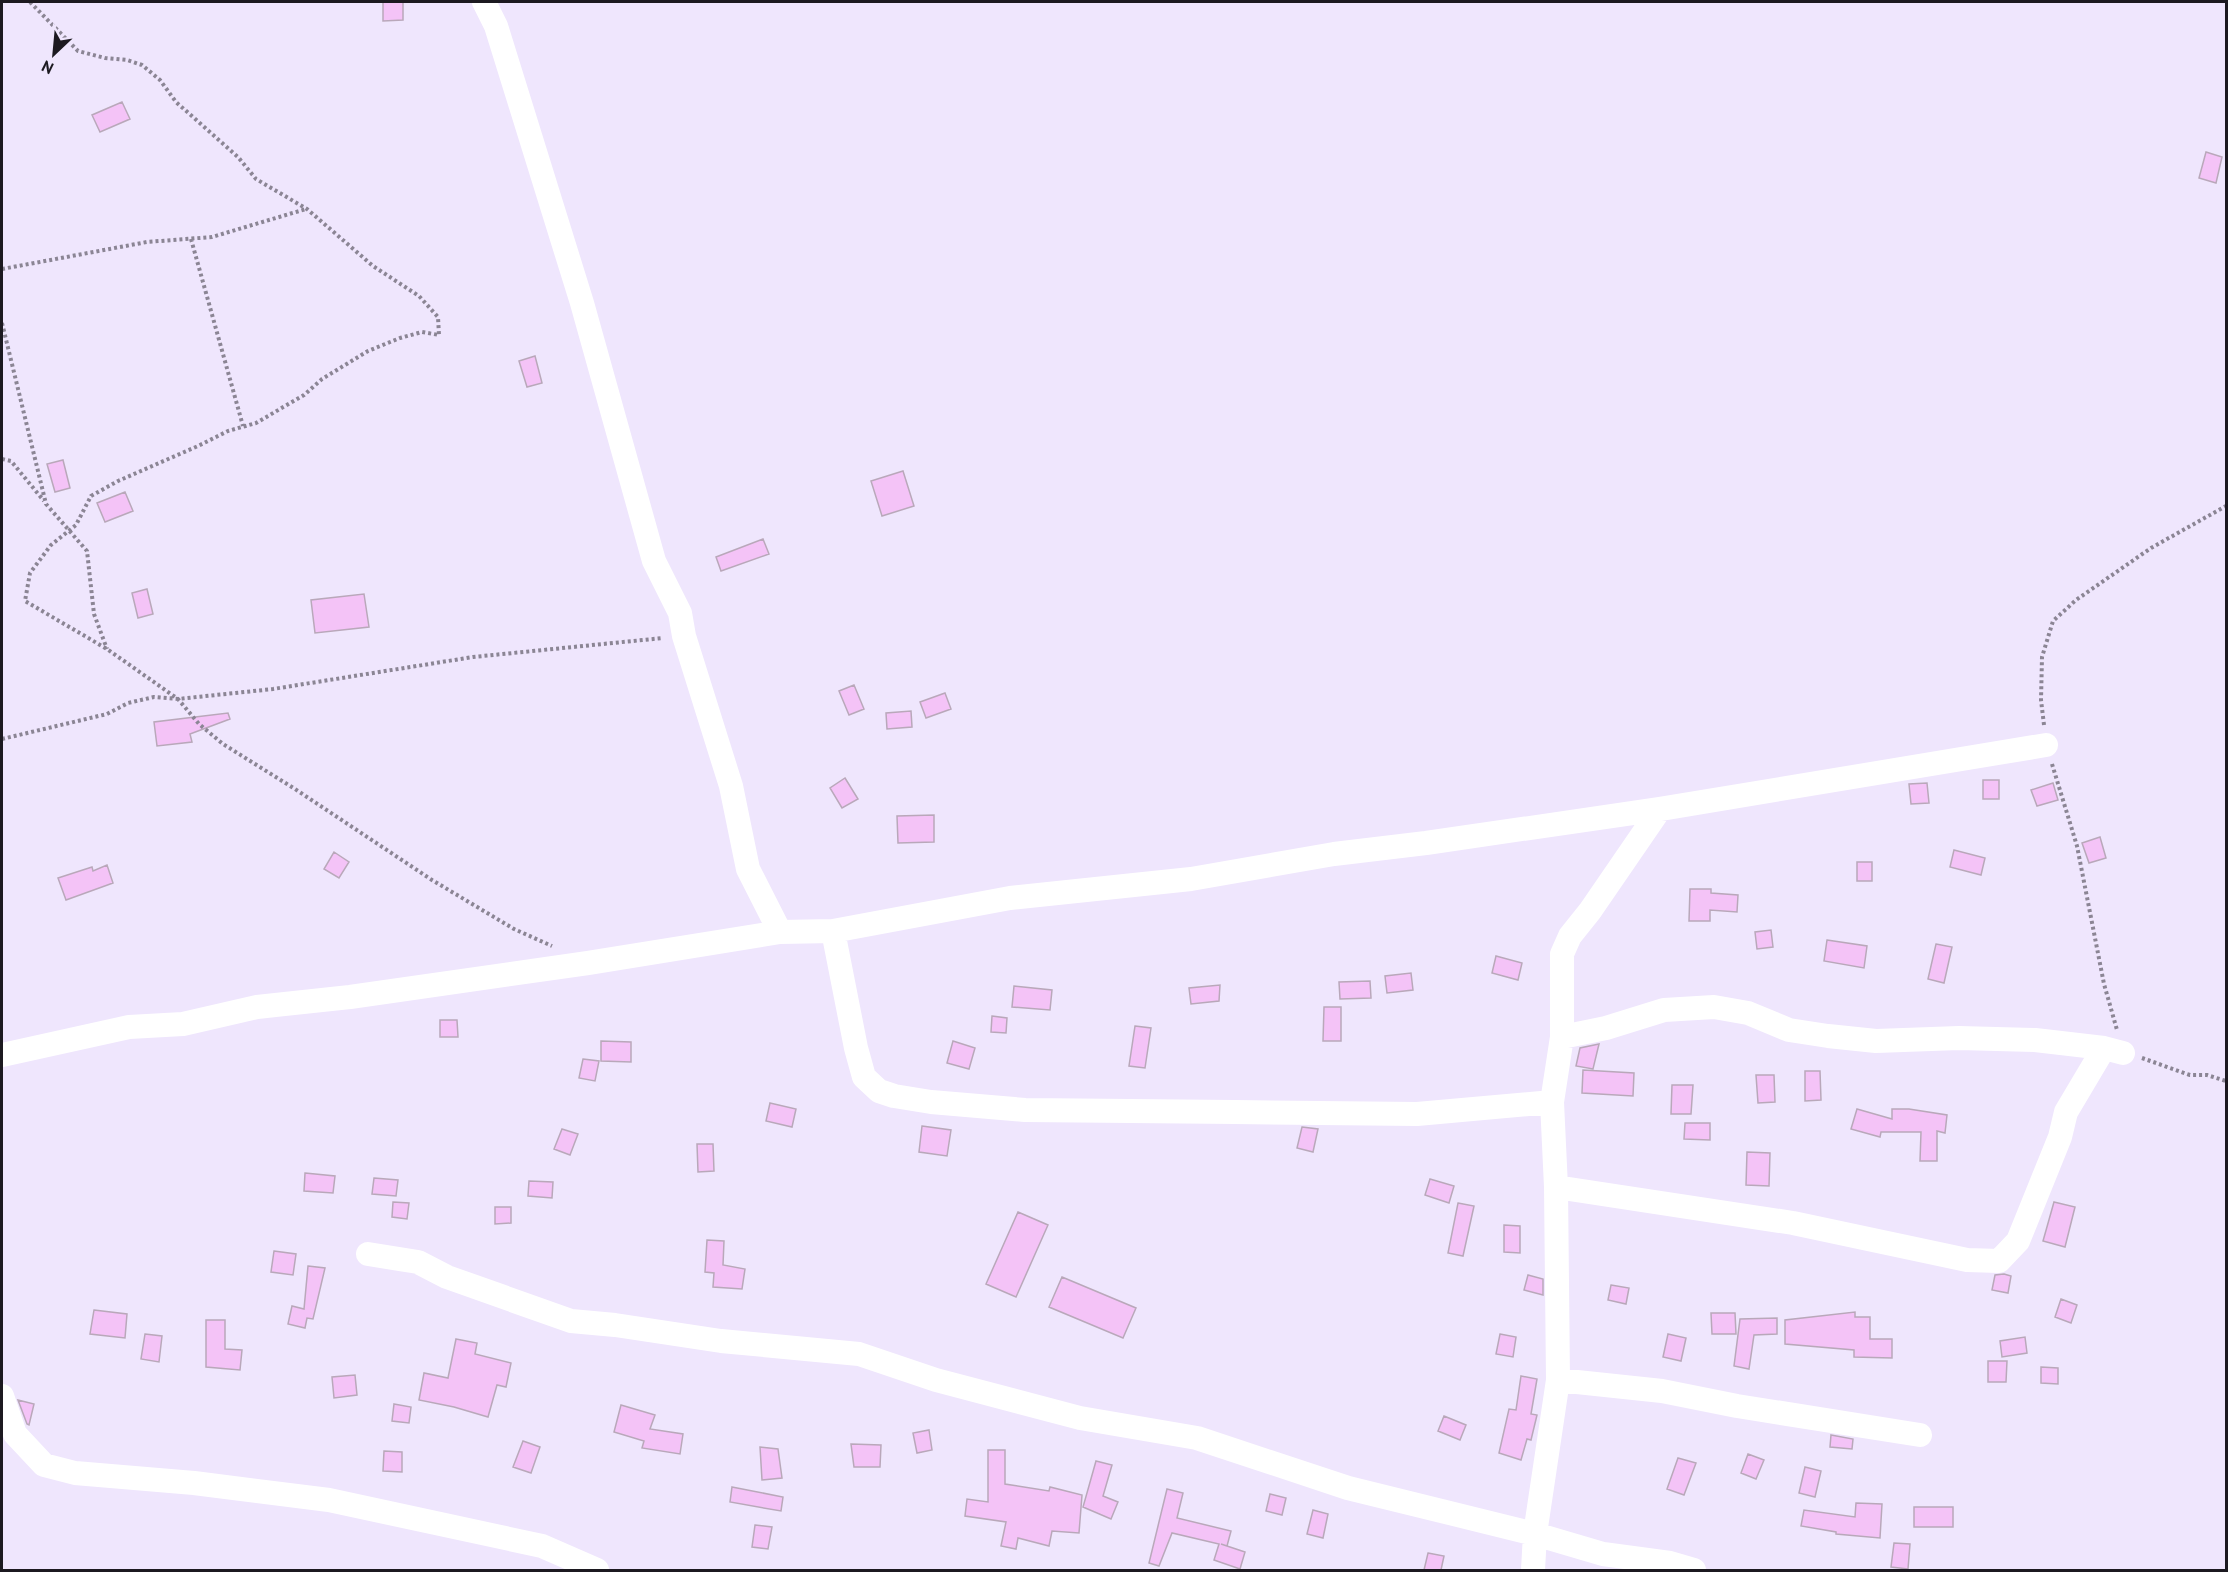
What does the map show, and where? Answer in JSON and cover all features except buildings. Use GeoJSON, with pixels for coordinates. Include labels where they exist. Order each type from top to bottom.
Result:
{"type":"FeatureCollection","features":[{"type":"Feature","properties":{"kind":"street"},"geometry":{"type":"LineString","coordinates":[[484,2],[496,26],[582,303],[654,561],[680,613],[684,636],[731,786],[748,869],[780,932]]}},
{"type":"Feature","properties":{"kind":"street"},"geometry":{"type":"LineString","coordinates":[[2,1055],[129,1027],[183,1024],[256,1007],[350,998],[780,932],[832,932],[1010,898],[1191,879],[1334,854],[1660,809],[2046,745]]}},
{"type":"Feature","properties":{"kind":"street"},"geometry":{"type":"LineString","coordinates":[[1533,1570],[1535,1534],[1558,1380],[1556,1187],[1552,1102],[1562,1037],[1562,954],[1570,936],[1590,912],[1660,809]]}},
{"type":"Feature","properties":{"kind":"street"},"geometry":{"type":"LineString","coordinates":[[832,932],[864,1077],[879,1091],[894,1096],[931,1102],[1025,1110],[1246,1113],[1417,1114],[1552,1102]]}},
{"type":"Feature","properties":{"kind":"street"},"geometry":{"type":"LineString","coordinates":[[1556,1187],[1793,1223],[1967,1260],[1999,1261],[2018,1242],[2060,1137],[2066,1112],[2113,1050],[2035,1040],[1959,1038],[1876,1041],[1789,1030],[1748,1013],[1714,1007],[1664,1010],[1606,1028],[1562,1037]]}},
{"type":"Feature","properties":{"kind":"street"},"geometry":{"type":"LineString","coordinates":[[368,1254],[418,1262],[458,1281],[571,1321],[615,1325],[721,1341],[859,1354],[895,1368],[1080,1418],[1197,1438],[1348,1488],[1535,1534],[1603,1554],[1670,1563],[1694,1570]]}},
{"type":"Feature","properties":{"kind":"street"},"geometry":{"type":"LineString","coordinates":[[1558,1380],[1662,1391],[1737,1406],[1920,1435]]}},
{"type":"Feature","properties":{"kind":"street"},"geometry":{"type":"LineString","coordinates":[[2,1396],[15,1434],[44,1465],[75,1473],[194,1482],[329,1500],[542,1546],[597,1570]]}},
{"type":"Feature","properties":{"kind":"path"},"geometry":{"type":"LineString","coordinates":[[30,2],[78,51],[142,65],[160,80],[176,102],[238,158],[256,179],[307,209],[373,266],[419,296],[438,317],[439,335],[422,332],[368,351],[322,379],[304,395],[256,423],[228,431],[118,481],[91,496],[76,525],[51,545],[30,573],[26,601],[107,649],[178,699],[199,724],[223,744],[432,880],[514,928],[556,948]]}},
{"type":"Feature","properties":{"kind":"path"},"geometry":{"type":"LineString","coordinates":[[2,269],[147,242],[212,237],[307,209]]}},
{"type":"Feature","properties":{"kind":"path"},"geometry":{"type":"LineString","coordinates":[[191,238],[243,426]]}},
{"type":"Feature","properties":{"kind":"path"},"geometry":{"type":"LineString","coordinates":[[2,322],[46,504]]}},
{"type":"Feature","properties":{"kind":"path"},"geometry":{"type":"LineString","coordinates":[[2,459],[11,461],[68,532],[87,551],[94,614],[107,649]]}},
{"type":"Feature","properties":{"kind":"path"},"geometry":{"type":"LineString","coordinates":[[2226,506],[2151,548],[2076,600],[2053,621],[2042,657],[2041,700],[2046,745],[2077,846],[2104,984],[2113,1050],[2154,1061],[2190,1076],[2207,1075],[2226,1081]]}},
{"type":"Feature","properties":{"kind":"path"},"geometry":{"type":"LineString","coordinates":[[2,739],[107,714],[128,702],[154,697],[178,699],[273,689],[473,657],[684,636]]}}]}
